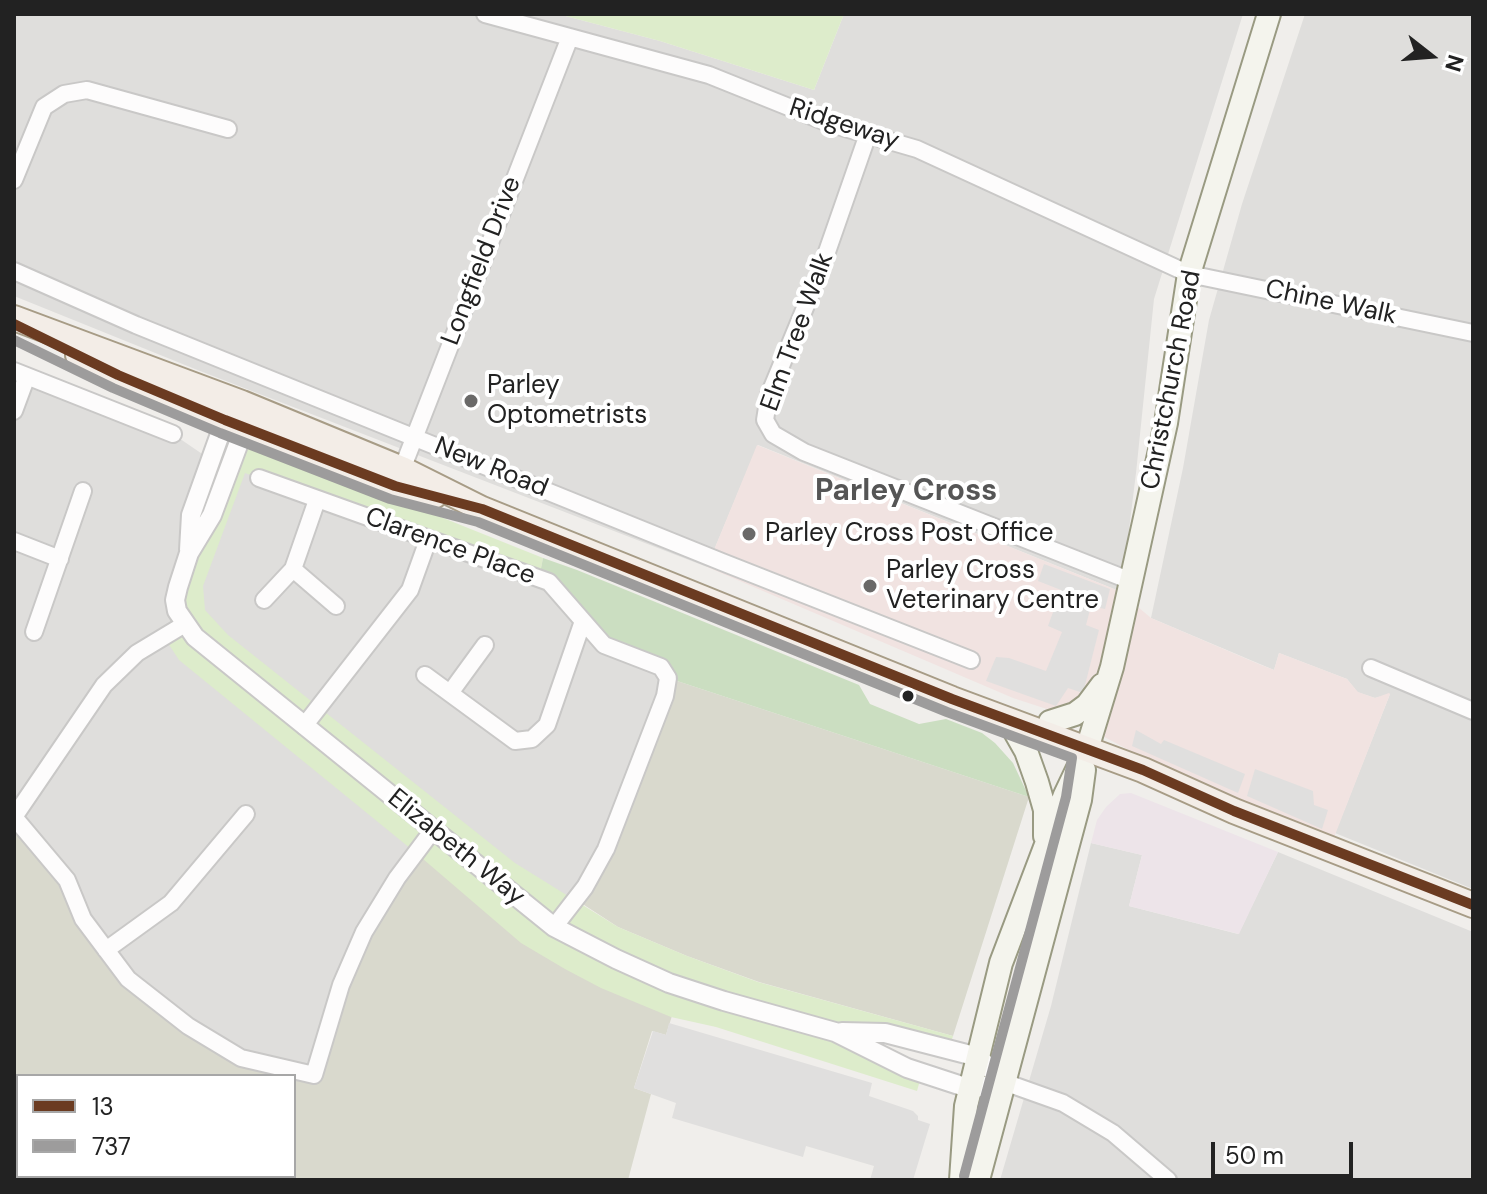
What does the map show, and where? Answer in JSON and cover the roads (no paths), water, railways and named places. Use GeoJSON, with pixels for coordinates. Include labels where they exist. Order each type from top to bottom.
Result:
{"type":"FeatureCollection","features":[{"type":"Feature","properties":{"kind":"main road","name":"Christchurch Road"},"geometry":{"type":"LineString","coordinates":[[978,1180],[1080,800],[1089,744],[1112,667],[1166,423],[1189,274],[1269,14]]}},
{"type":"Feature","properties":{"kind":"main road","name":"New Road"},"geometry":{"type":"LineString","coordinates":[[14,321],[118,375],[482,509],[1009,721],[1089,744],[1138,763],[1159,777],[1234,811],[1473,905]]}},
{"type":"Feature","properties":{"kind":"main road","name":"New Road"},"geometry":{"type":"LineString","coordinates":[[710,601],[823,631],[1050,722],[1089,744]]}},
{"type":"Feature","properties":{"kind":"main road"},"geometry":{"type":"LineString","coordinates":[[1050,722],[1075,714],[1087,705],[1112,667]]}},
{"type":"Feature","properties":{"kind":"main road"},"geometry":{"type":"LineString","coordinates":[[1009,721],[1026,751],[1045,810],[1045,850]]}},
{"type":"Feature","properties":{"kind":"main road","name":"Christchurch Road"},"geometry":{"type":"LineString","coordinates":[[961,1180],[964,1124],[1001,963],[1065,795],[1089,744]]}},
{"type":"Feature","properties":{"kind":"street","name":"Ridgeway"},"geometry":{"type":"LineString","coordinates":[[485,14],[709,75],[831,124],[917,149],[1189,274]]}},
{"type":"Feature","properties":{"kind":"street","name":"Longfield Drive"},"geometry":{"type":"LineString","coordinates":[[398,477],[570,37]]}},
{"type":"Feature","properties":{"kind":"street"},"geometry":{"type":"LineString","coordinates":[[14,180],[44,107],[64,94],[87,90],[228,129]]}},
{"type":"Feature","properties":{"kind":"street","name":"Elm Tree Walk"},"geometry":{"type":"LineString","coordinates":[[868,134],[821,269],[769,395],[765,420],[773,434],[804,452],[1131,581]]}},
{"type":"Feature","properties":{"kind":"street","name":"New Road"},"geometry":{"type":"LineString","coordinates":[[14,271],[136,325],[971,660]]}},
{"type":"Feature","properties":{"kind":"street","name":"Chine Walk"},"geometry":{"type":"LineString","coordinates":[[1189,274],[1473,333]]}},
{"type":"Feature","properties":{"kind":"street"},"geometry":{"type":"LineString","coordinates":[[14,411],[20,374],[173,434]]}},
{"type":"Feature","properties":{"kind":"street"},"geometry":{"type":"LineString","coordinates":[[237,417],[212,515],[189,553],[175,600],[185,624],[137,653],[104,685],[14,817],[67,880],[83,919],[128,979],[188,1026],[241,1058],[314,1075],[341,985],[364,932],[397,878],[433,830]]}},
{"type":"Feature","properties":{"kind":"street","name":"Clarence Place"},"geometry":{"type":"LineString","coordinates":[[259,478],[549,582],[604,645],[661,667],[668,678],[665,696],[606,849],[585,887],[554,927]]}},
{"type":"Feature","properties":{"kind":"street"},"geometry":{"type":"LineString","coordinates":[[34,632],[83,491]]}},
{"type":"Feature","properties":{"kind":"street"},"geometry":{"type":"LineString","coordinates":[[264,600],[293,569],[317,500]]}},
{"type":"Feature","properties":{"kind":"street"},"geometry":{"type":"LineString","coordinates":[[304,726],[410,590],[428,540]]}},
{"type":"Feature","properties":{"kind":"street"},"geometry":{"type":"LineString","coordinates":[[14,541],[60,559]]}},
{"type":"Feature","properties":{"kind":"street"},"geometry":{"type":"LineString","coordinates":[[293,569],[336,606]]}},
{"type":"Feature","properties":{"kind":"street"},"geometry":{"type":"LineString","coordinates":[[425,675],[515,741],[532,739],[547,725],[583,621]]}},
{"type":"Feature","properties":{"kind":"street","name":"Elizabeth Way"},"geometry":{"type":"LineString","coordinates":[[185,624],[195,637],[554,927],[669,983],[835,1032],[907,1068],[971,1089]]}},
{"type":"Feature","properties":{"kind":"street"},"geometry":{"type":"LineString","coordinates":[[450,693],[485,645]]}},
{"type":"Feature","properties":{"kind":"street"},"geometry":{"type":"LineString","coordinates":[[1371,668],[1473,711]]}},
{"type":"Feature","properties":{"kind":"street"},"geometry":{"type":"LineString","coordinates":[[106,950],[171,903],[246,814]]}},
{"type":"Feature","properties":{"kind":"street","name":"Elizabeth Way"},"geometry":{"type":"LineString","coordinates":[[835,1032],[885,1033],[978,1057],[1004,1082]]}},
{"type":"Feature","properties":{"kind":"street"},"geometry":{"type":"LineString","coordinates":[[971,1089],[1004,1082],[1063,1103],[1113,1133],[1168,1180]]}},
{"type":"Feature","properties":{"kind":"place","name":"Parley Optometrists"},"geometry":{"type":"Point","coordinates":[471,401]}},
{"type":"Feature","properties":{"kind":"place","name":"Parley Cross Post Office"},"geometry":{"type":"Point","coordinates":[749,534]}},
{"type":"Feature","properties":{"kind":"place","name":"Parley Cross Veterinary Centre"},"geometry":{"type":"Point","coordinates":[870,586]}},
{"type":"Feature","properties":{"kind":"district","name":"Parley Cross"},"geometry":{"type":"Point","coordinates":[906,492]}}]}
